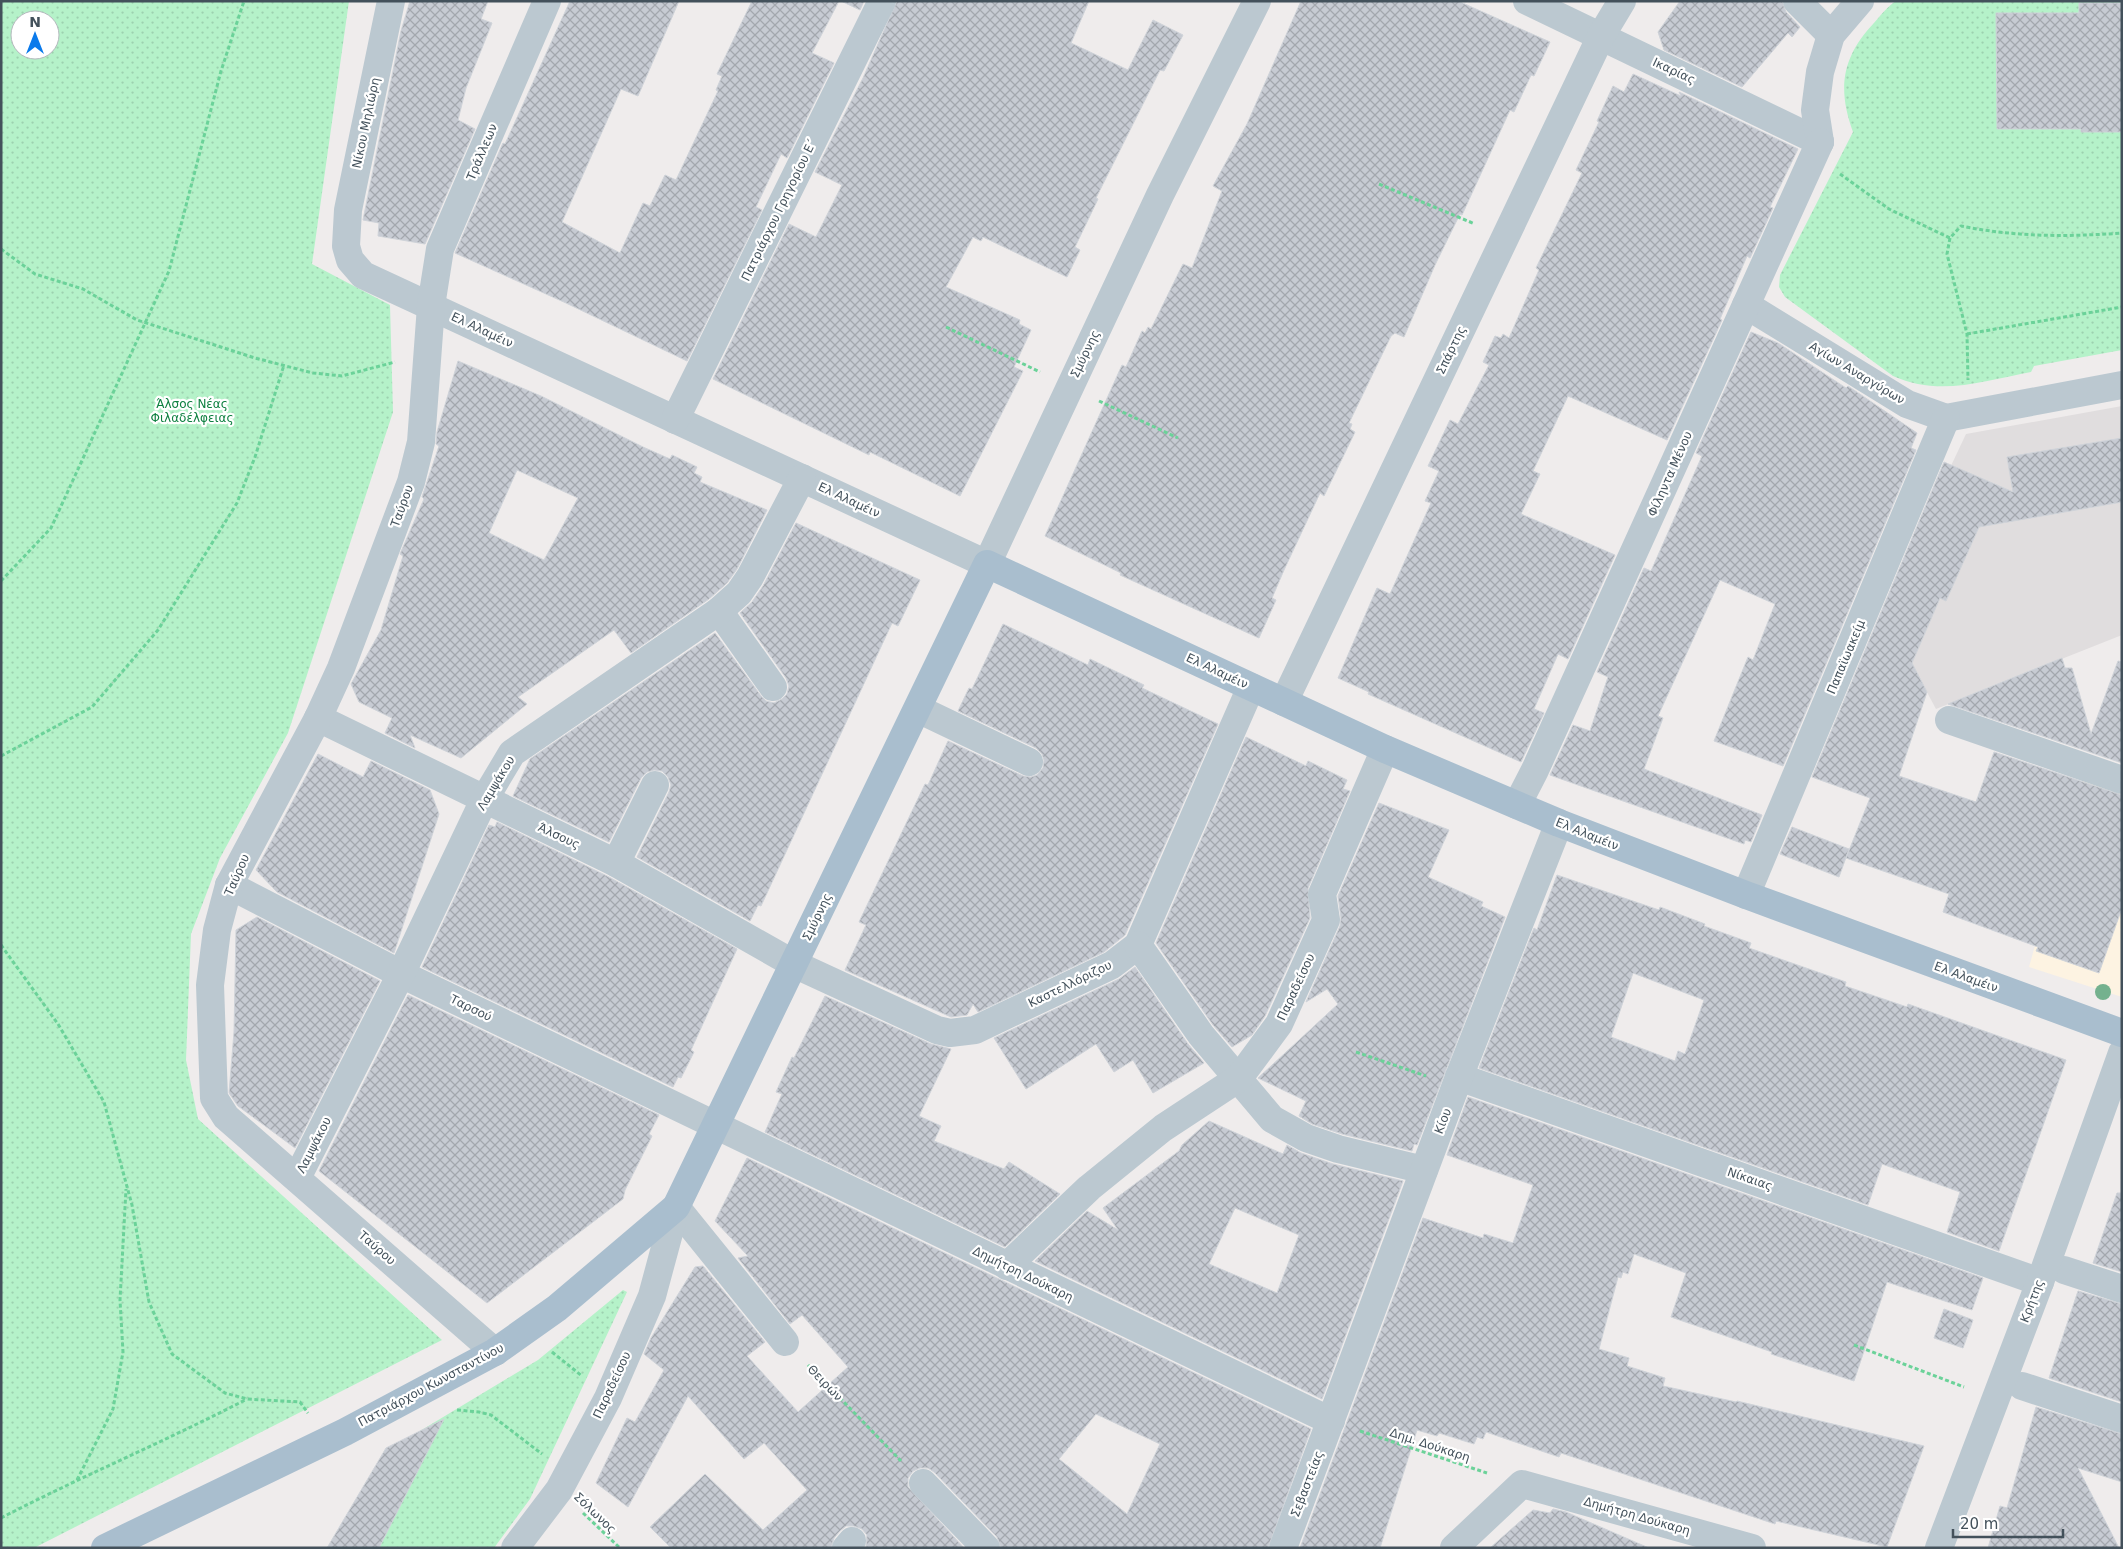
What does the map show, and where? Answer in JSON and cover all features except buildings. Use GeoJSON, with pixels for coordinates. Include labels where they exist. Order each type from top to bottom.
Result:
{"type":"FeatureCollection","features":[{"type":"Feature","properties":{"kind":"main road","name":"Ελ Αλαμέιν"},"geometry":{"type":"LineString","coordinates":[[987,564],[1386,749],[1559,823],[1746,896],[2122,1033]]}},
{"type":"Feature","properties":{"kind":"main road","name":"Σμύρνης"},"geometry":{"type":"LineString","coordinates":[[716,1125],[987,564]]}},
{"type":"Feature","properties":{"kind":"main road","name":"Πατριάρχου Κωνσταντίνου"},"geometry":{"type":"LineString","coordinates":[[105,1548],[327,1440],[495,1352],[526,1331],[597,1275],[676,1207],[716,1125]]}},
{"type":"Feature","properties":{"kind":"street","name":"Νίκου Μηλιώρη"},"geometry":{"type":"LineString","coordinates":[[346,246],[348,210],[391,1]]}},
{"type":"Feature","properties":{"kind":"street","name":"Τράλλεων"},"geometry":{"type":"LineString","coordinates":[[431,306],[440,249],[547,1]]}},
{"type":"Feature","properties":{"kind":"street","name":"Πατριάρχου Γρηγορίου Ε΄"},"geometry":{"type":"LineString","coordinates":[[675,420],[882,1]]}},
{"type":"Feature","properties":{"kind":"street","name":"Σμύρνης"},"geometry":{"type":"LineString","coordinates":[[987,564],[1152,212],[1257,1]]}},
{"type":"Feature","properties":{"kind":"street","name":"Ικαρίας"},"geometry":{"type":"LineString","coordinates":[[1526,1],[1820,142]]}},
{"type":"Feature","properties":{"kind":"street","name":"Σπάρτης"},"geometry":{"type":"LineString","coordinates":[[1284,702],[1601,36],[1622,1]]}},
{"type":"Feature","properties":{"kind":"street"},"geometry":{"type":"LineString","coordinates":[[1797,1],[1831,35]]}},
{"type":"Feature","properties":{"kind":"street"},"geometry":{"type":"LineString","coordinates":[[1820,142],[1815,110],[1820,72],[1831,35],[1860,1]]}},
{"type":"Feature","properties":{"kind":"street","name":"Φίληντα Μένου"},"geometry":{"type":"LineString","coordinates":[[1517,805],[1535,770],[1820,142]]}},
{"type":"Feature","properties":{"kind":"street","name":"Ελ Αλαμέιν"},"geometry":{"type":"LineString","coordinates":[[346,246],[350,260],[364,276],[987,564]]}},
{"type":"Feature","properties":{"kind":"street","name":"Αγίων Αναργύρων"},"geometry":{"type":"LineString","coordinates":[[1746,305],[1907,404],[1958,416]]}},
{"type":"Feature","properties":{"kind":"street","name":"Ταύρου"},"geometry":{"type":"LineString","coordinates":[[431,306],[421,442],[411,482],[341,668],[318,718],[229,885],[217,930],[210,985],[214,1098],[226,1117],[495,1352]]}},
{"type":"Feature","properties":{"kind":"street"},"geometry":{"type":"LineString","coordinates":[[1958,416],[2122,384]]}},
{"type":"Feature","properties":{"kind":"street","name":"Παπαϊωακείμ"},"geometry":{"type":"LineString","coordinates":[[1746,896],[1958,416]]}},
{"type":"Feature","properties":{"kind":"street","name":"Λαμψάκου"},"geometry":{"type":"LineString","coordinates":[[297,1178],[401,974],[484,800],[512,753],[719,611],[739,593],[750,577],[802,478]]}},
{"type":"Feature","properties":{"kind":"street"},"geometry":{"type":"LineString","coordinates":[[719,611],[773,687]]}},
{"type":"Feature","properties":{"kind":"street","name":"Καστελλόριζου"},"geometry":{"type":"LineString","coordinates":[[794,964],[937,1030],[950,1034],[965,1033],[1112,965],[1138,945],[1251,687]]}},
{"type":"Feature","properties":{"kind":"street"},"geometry":{"type":"LineString","coordinates":[[918,709],[1029,762]]}},
{"type":"Feature","properties":{"kind":"street","name":"Άλσους"},"geometry":{"type":"LineString","coordinates":[[318,718],[616,863],[794,964]]}},
{"type":"Feature","properties":{"kind":"street"},"geometry":{"type":"LineString","coordinates":[[1949,720],[2122,780]]}},
{"type":"Feature","properties":{"kind":"street","name":"Παραδείσου"},"geometry":{"type":"LineString","coordinates":[[1007,1266],[1089,1188],[1163,1128],[1239,1078],[1279,1024],[1326,920],[1322,894],[1386,749]]}},
{"type":"Feature","properties":{"kind":"street"},"geometry":{"type":"LineString","coordinates":[[616,863],[655,785]]}},
{"type":"Feature","properties":{"kind":"street","name":"Κίου"},"geometry":{"type":"LineString","coordinates":[[1331,1421],[1424,1170],[1559,823]]}},
{"type":"Feature","properties":{"kind":"street","name":"Ταρσού"},"geometry":{"type":"LineString","coordinates":[[229,885],[401,974],[716,1125]]}},
{"type":"Feature","properties":{"kind":"street"},"geometry":{"type":"LineString","coordinates":[[1138,945],[1201,1035],[1272,1118],[1295,1133],[1338,1149],[1424,1170]]}},
{"type":"Feature","properties":{"kind":"street","name":"Κρήτης"},"geometry":{"type":"LineString","coordinates":[[1939,1548],[2040,1282],[2122,1053]]}},
{"type":"Feature","properties":{"kind":"street","name":"Νίκαιας"},"geometry":{"type":"LineString","coordinates":[[1458,1081],[2040,1282]]}},
{"type":"Feature","properties":{"kind":"street","name":"Δημήτρη Δούκαρη"},"geometry":{"type":"LineString","coordinates":[[716,1125],[1331,1421]]}},
{"type":"Feature","properties":{"kind":"street"},"geometry":{"type":"LineString","coordinates":[[676,1207],[784,1342]]}},
{"type":"Feature","properties":{"kind":"street","name":"Παραδείσου"},"geometry":{"type":"LineString","coordinates":[[515,1548],[563,1482],[608,1398],[652,1296],[676,1207]]}},
{"type":"Feature","properties":{"kind":"street"},"geometry":{"type":"LineString","coordinates":[[2064,1270],[2122,1289]]}},
{"type":"Feature","properties":{"kind":"street"},"geometry":{"type":"LineString","coordinates":[[2022,1386],[2122,1419]]}},
{"type":"Feature","properties":{"kind":"street","name":"Σεβαστείας"},"geometry":{"type":"LineString","coordinates":[[1283,1548],[1331,1421]]}},
{"type":"Feature","properties":{"kind":"street"},"geometry":{"type":"LineString","coordinates":[[922,1483],[986,1548]]}},
{"type":"Feature","properties":{"kind":"street"},"geometry":{"type":"LineString","coordinates":[[1454,1548],[1522,1484]]}},
{"type":"Feature","properties":{"kind":"street","name":"Δημήτρη Δούκαρη"},"geometry":{"type":"LineString","coordinates":[[1522,1484],[1744,1547]]}},
{"type":"Feature","properties":{"kind":"path"},"geometry":{"type":"LineString","coordinates":[[1,581],[50,528],[169,271],[221,71],[244,1]]}},
{"type":"Feature","properties":{"kind":"path"},"geometry":{"type":"LineString","coordinates":[[1820,142],[1827,159],[1841,174],[1889,209],[1950,238]]}},
{"type":"Feature","properties":{"kind":"path"},"geometry":{"type":"LineString","coordinates":[[1379,184],[1505,237]]}},
{"type":"Feature","properties":{"kind":"path"},"geometry":{"type":"LineString","coordinates":[[1958,416],[1967,334],[1947,254],[1950,238],[1961,226],[1995,233],[2028,236],[2086,236],[2122,233]]}},
{"type":"Feature","properties":{"kind":"path"},"geometry":{"type":"LineString","coordinates":[[1,249],[35,274],[83,289],[137,320],[313,373],[342,376],[429,353]]}},
{"type":"Feature","properties":{"kind":"path"},"geometry":{"type":"LineString","coordinates":[[1967,334],[2122,307]]}},
{"type":"Feature","properties":{"kind":"path"},"geometry":{"type":"LineString","coordinates":[[1,756],[92,707],[158,630],[236,503],[255,457],[284,365]]}},
{"type":"Feature","properties":{"kind":"path"},"geometry":{"type":"LineString","coordinates":[[1,945],[58,1024],[104,1102],[126,1185],[149,1302],[172,1354],[226,1393],[247,1399],[300,1402],[327,1440]]}},
{"type":"Feature","properties":{"kind":"path"},"geometry":{"type":"LineString","coordinates":[[1356,1052],[1458,1081]]}},
{"type":"Feature","properties":{"kind":"path"},"geometry":{"type":"LineString","coordinates":[[77,1480],[114,1409],[123,1352],[120,1300],[126,1185]]}},
{"type":"Feature","properties":{"kind":"path"},"geometry":{"type":"LineString","coordinates":[[526,1331],[608,1398]]}},
{"type":"Feature","properties":{"kind":"path","name":"Θειρών"},"geometry":{"type":"LineString","coordinates":[[784,1342],[922,1483]]}},
{"type":"Feature","properties":{"kind":"path"},"geometry":{"type":"LineString","coordinates":[[1854,1345],[1996,1398]]}},
{"type":"Feature","properties":{"kind":"path"},"geometry":{"type":"LineString","coordinates":[[1,1518],[77,1480],[141,1453],[247,1399]]}},
{"type":"Feature","properties":{"kind":"path","name":"Σόλωνος"},"geometry":{"type":"LineString","coordinates":[[451,1409],[491,1415],[563,1482],[620,1548]]}},
{"type":"Feature","properties":{"kind":"path","name":"Δημ. Δούκαρη"},"geometry":{"type":"LineString","coordinates":[[1331,1421],[1522,1484]]}},
{"type":"Feature","properties":{"kind":"shaded area"},"geometry":{"type":"Polygon","coordinates":[[[2122,406],[2122,635],[1936,709],[1883,610],[1966,434],[2122,406]]]}},
{"type":"Feature","properties":{"kind":"shaded area"},"geometry":{"type":"Polygon","coordinates":[[[2083,775],[2122,787],[2122,997],[2029,967],[2083,775]]]}},
{"type":"Feature","properties":{"kind":"green space","name":"Άλσος Νέας Φιλαδέλφειας"},"geometry":{"type":"Polygon","coordinates":[[[1,1],[349,1],[312,264],[390,305],[393,412],[288,733],[220,858],[191,934],[186,1060],[198,1119],[442,1340],[34,1548],[1,1548],[1,1]]]}},
{"type":"Feature","properties":{"kind":"green space"},"geometry":{"type":"Polygon","coordinates":[[[1896,1],[2122,1],[2122,350],[2034,366],[2031,372],[1978,383],[1927,386],[1893,376],[1785,297],[1779,287],[1780,275],[1853,132],[1845,101],[1844,87],[1849,61],[1863,36],[1884,11],[1896,1]]]}},
{"type":"Feature","properties":{"kind":"green space"},"geometry":{"type":"Polygon","coordinates":[[[623,1290],[627,1292],[530,1499],[494,1548],[379,1548],[433,1439],[420,1431],[538,1360],[623,1290]]]}}]}
